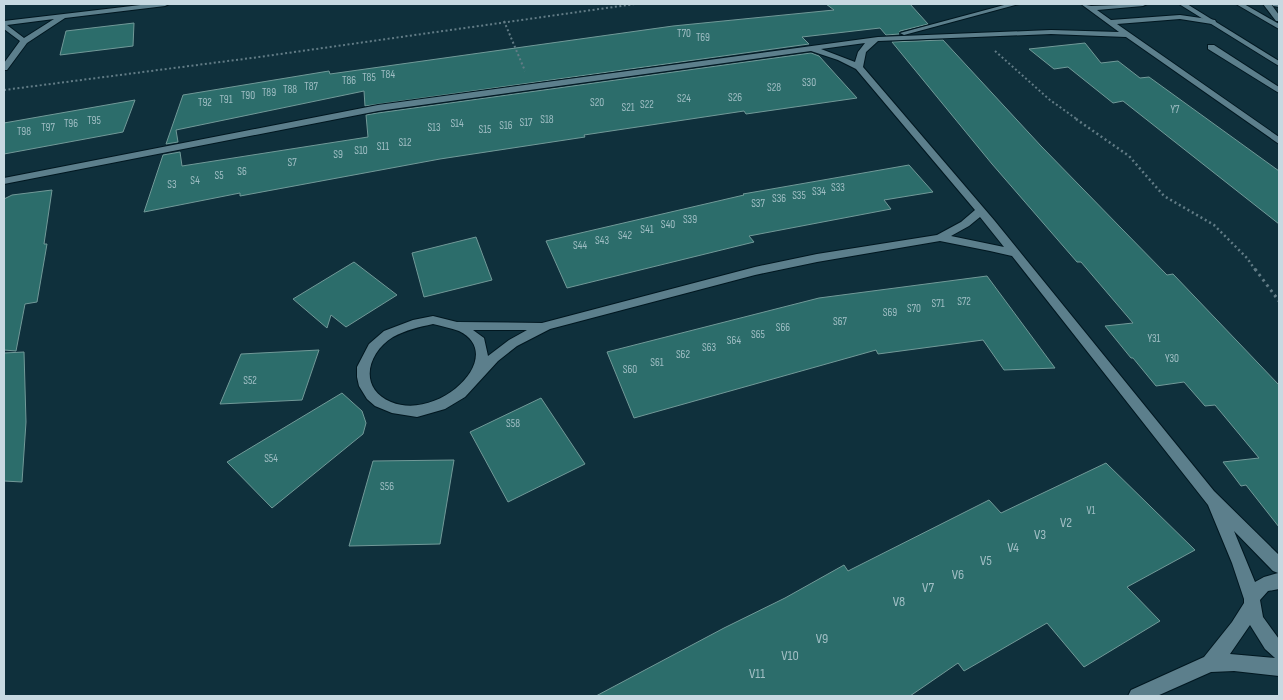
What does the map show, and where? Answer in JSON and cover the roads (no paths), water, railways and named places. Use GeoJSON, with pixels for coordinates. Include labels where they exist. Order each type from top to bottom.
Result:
{"type":"FeatureCollection","features":[{"type":"Feature","properties":{"kind":"street"},"geometry":{"type":"LineString","coordinates":[[4,24],[165,4]]}},
{"type":"Feature","properties":{"kind":"street"},"geometry":{"type":"LineString","coordinates":[[860,67],[859,62],[863,50],[876,40],[1015,4]]}},
{"type":"Feature","properties":{"kind":"street"},"geometry":{"type":"LineString","coordinates":[[1087,6],[1143,4]]}},
{"type":"Feature","properties":{"kind":"street"},"geometry":{"type":"LineString","coordinates":[[1182,4],[1279,64]]}},
{"type":"Feature","properties":{"kind":"street"},"geometry":{"type":"LineString","coordinates":[[1239,4],[1279,27]]}},
{"type":"Feature","properties":{"kind":"street"},"geometry":{"type":"LineString","coordinates":[[1267,4],[1279,19]]}},
{"type":"Feature","properties":{"kind":"street"},"geometry":{"type":"LineString","coordinates":[[1087,6],[1279,141]]}},
{"type":"Feature","properties":{"kind":"street"},"geometry":{"type":"LineString","coordinates":[[4,68],[24,41],[66,15]]}},
{"type":"Feature","properties":{"kind":"street"},"geometry":{"type":"LineString","coordinates":[[1111,22],[1180,17],[1212,22]]}},
{"type":"Feature","properties":{"kind":"street"},"geometry":{"type":"LineString","coordinates":[[4,24],[24,41]]}},
{"type":"Feature","properties":{"kind":"street"},"geometry":{"type":"LineString","coordinates":[[4,181],[309,120],[531,86],[876,40],[1051,32],[1129,35]]}},
{"type":"Feature","properties":{"kind":"street"},"geometry":{"type":"LineString","coordinates":[[1211,47],[1279,91]]}},
{"type":"Feature","properties":{"kind":"street"},"geometry":{"type":"LineString","coordinates":[[808,49],[841,58],[860,67],[1016,254],[1209,496],[1279,566]]}},
{"type":"Feature","properties":{"kind":"street"},"geometry":{"type":"LineString","coordinates":[[940,238],[965,224],[980,210]]}},
{"type":"Feature","properties":{"kind":"street"},"geometry":{"type":"LineString","coordinates":[[478,376],[483,362],[482,348],[476,336],[464,327],[433,320],[397,329],[382,339],[370,351],[364,365],[362,379],[367,392],[378,402],[394,409],[413,411],[433,408],[452,400],[467,389],[494,358],[513,343],[546,326],[755,271],[835,255],[940,238],[982,245],[1016,254]]}},
{"type":"Feature","properties":{"kind":"street"},"geometry":{"type":"LineString","coordinates":[[458,325],[546,326]]}},
{"type":"Feature","properties":{"kind":"street"},"geometry":{"type":"LineString","coordinates":[[1209,496],[1236,553],[1252,601],[1257,624],[1270,643],[1279,651]]}},
{"type":"Feature","properties":{"kind":"street"},"geometry":{"type":"LineString","coordinates":[[1210,663],[1232,639],[1258,588],[1268,582],[1279,581]]}},
{"type":"Feature","properties":{"kind":"street"},"geometry":{"type":"LineString","coordinates":[[1137,696],[1210,663],[1234,662],[1279,666]]}}]}
